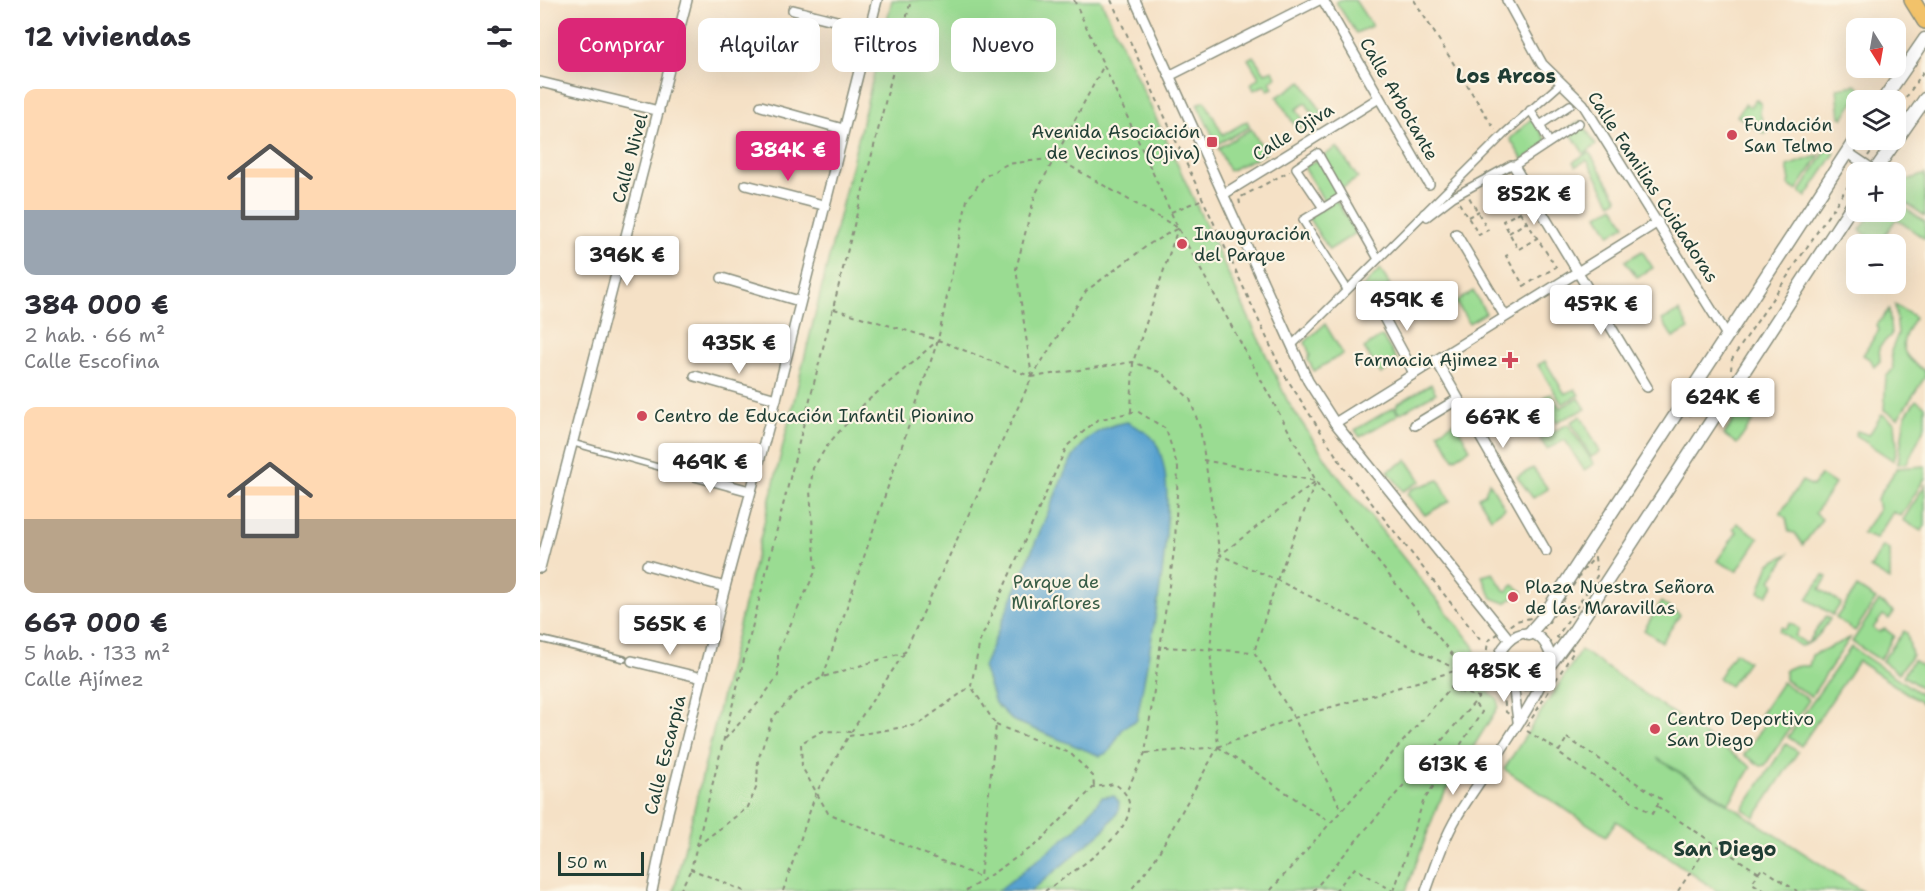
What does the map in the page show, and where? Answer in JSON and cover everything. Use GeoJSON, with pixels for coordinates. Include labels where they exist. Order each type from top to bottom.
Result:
{"type":"FeatureCollection","features":[{"type":"Feature","properties":{"kind":"main road"},"geometry":{"type":"LineString","coordinates":[[1912,0],[1925,21]]}},
{"type":"Feature","properties":{"kind":"street","name":"Calle Nivel"},"geometry":{"type":"LineString","coordinates":[[540,567],[687,0]]}},
{"type":"Feature","properties":{"kind":"street","name":"Calle Escarpia"},"geometry":{"type":"LineString","coordinates":[[872,18],[877,0]]}},
{"type":"Feature","properties":{"kind":"street"},"geometry":{"type":"LineString","coordinates":[[1135,0],[1308,381],[1335,423],[1509,639]]}},
{"type":"Feature","properties":{"kind":"street"},"geometry":{"type":"LineString","coordinates":[[1170,75],[1321,0]]}},
{"type":"Feature","properties":{"kind":"street","name":"Calle Arbotante"},"geometry":{"type":"LineString","coordinates":[[1321,0],[1429,184]]}},
{"type":"Feature","properties":{"kind":"street","name":"Calle Familias Cuidadoras"},"geometry":{"type":"LineString","coordinates":[[1507,0],[1542,64],[1583,104],[1727,335]]}},
{"type":"Feature","properties":{"kind":"street"},"geometry":{"type":"LineString","coordinates":[[793,10],[832,19]]}},
{"type":"Feature","properties":{"kind":"street"},"geometry":{"type":"LineString","coordinates":[[1890,90],[1925,39]]}},
{"type":"Feature","properties":{"kind":"street","name":"Calle Escarpia"},"geometry":{"type":"LineString","coordinates":[[652,891],[668,812],[750,491],[776,399],[858,72]]}},
{"type":"Feature","properties":{"kind":"street"},"geometry":{"type":"LineString","coordinates":[[540,82],[659,111]]}},
{"type":"Feature","properties":{"kind":"street"},"geometry":{"type":"LineString","coordinates":[[1292,345],[1500,138],[1557,87]]}},
{"type":"Feature","properties":{"kind":"street","name":"Calle Ojiva"},"geometry":{"type":"LineString","coordinates":[[1224,194],[1379,98]]}},
{"type":"Feature","properties":{"kind":"street"},"geometry":{"type":"LineString","coordinates":[[1881,162],[1925,99]]}},
{"type":"Feature","properties":{"kind":"street"},"geometry":{"type":"LineString","coordinates":[[1540,124],[1570,105]]}},
{"type":"Feature","properties":{"kind":"street"},"geometry":{"type":"LineString","coordinates":[[761,106],[843,129]]}},
{"type":"Feature","properties":{"kind":"street"},"geometry":{"type":"LineString","coordinates":[[1530,110],[1547,138]]}},
{"type":"Feature","properties":{"kind":"street"},"geometry":{"type":"LineString","coordinates":[[1424,213],[1427,217],[1453,197],[1512,165],[1579,123]]}},
{"type":"Feature","properties":{"kind":"street"},"geometry":{"type":"LineString","coordinates":[[1529,634],[1542,619],[1847,152],[1860,162]]}},
{"type":"Feature","properties":{"kind":"street"},"geometry":{"type":"LineString","coordinates":[[1323,208],[1296,168],[1318,153],[1378,259]]}},
{"type":"Feature","properties":{"kind":"street"},"geometry":{"type":"LineString","coordinates":[[1512,165],[1647,387]]}},
{"type":"Feature","properties":{"kind":"street"},"geometry":{"type":"LineString","coordinates":[[746,185],[823,205]]}},
{"type":"Feature","properties":{"kind":"street"},"geometry":{"type":"LineString","coordinates":[[1342,196],[1303,220],[1347,289]]}},
{"type":"Feature","properties":{"kind":"street"},"geometry":{"type":"LineString","coordinates":[[1426,891],[1456,817],[1518,721],[1533,702],[1548,669],[1846,215]]}},
{"type":"Feature","properties":{"kind":"street"},"geometry":{"type":"LineString","coordinates":[[1335,423],[1658,222]]}},
{"type":"Feature","properties":{"kind":"street"},"geometry":{"type":"LineString","coordinates":[[1456,234],[1505,316]]}},
{"type":"Feature","properties":{"kind":"street"},"geometry":{"type":"LineString","coordinates":[[722,278],[799,300]]}},
{"type":"Feature","properties":{"kind":"street"},"geometry":{"type":"LineString","coordinates":[[1376,303],[1414,373]]}},
{"type":"Feature","properties":{"kind":"street"},"geometry":{"type":"LineString","coordinates":[[1436,360],[1546,551]]}},
{"type":"Feature","properties":{"kind":"street"},"geometry":{"type":"LineString","coordinates":[[695,376],[776,399]]}},
{"type":"Feature","properties":{"kind":"street"},"geometry":{"type":"LineString","coordinates":[[1414,425],[1458,399]]}},
{"type":"Feature","properties":{"kind":"street"},"geometry":{"type":"LineString","coordinates":[[676,471],[750,491]]}},
{"type":"Feature","properties":{"kind":"street"},"geometry":{"type":"LineString","coordinates":[[647,565],[725,587]]}},
{"type":"Feature","properties":{"kind":"street"},"geometry":{"type":"LineString","coordinates":[[1529,634],[1545,645],[1548,669],[1531,685],[1513,683],[1503,675],[1498,660],[1501,649],[1509,639],[1529,634]]}},
{"type":"Feature","properties":{"kind":"street"},"geometry":{"type":"LineString","coordinates":[[628,660],[702,678]]}},
{"type":"Feature","properties":{"kind":"street"},"geometry":{"type":"LineString","coordinates":[[1513,683],[1518,721]]}},
{"type":"Feature","properties":{"kind":"lane"},"geometry":{"type":"LineString","coordinates":[[573,443],[662,468]]}},
{"type":"Feature","properties":{"kind":"lane"},"geometry":{"type":"LineString","coordinates":[[540,639],[628,660]]}},
{"type":"Feature","properties":{"kind":"path"},"geometry":{"type":"LineString","coordinates":[[680,891],[691,869],[697,846],[910,0]]}},
{"type":"Feature","properties":{"kind":"path"},"geometry":{"type":"LineString","coordinates":[[1074,0],[1105,63],[1178,228],[1316,481],[1455,658],[1458,669],[1449,689],[1270,891]]}},
{"type":"Feature","properties":{"kind":"path"},"geometry":{"type":"LineString","coordinates":[[1414,0],[1500,138]]}},
{"type":"Feature","properties":{"kind":"path"},"geometry":{"type":"LineString","coordinates":[[1032,377],[1016,269],[1035,195],[1105,63]]}},
{"type":"Feature","properties":{"kind":"path"},"geometry":{"type":"LineString","coordinates":[[1906,98],[1925,69]]}},
{"type":"Feature","properties":{"kind":"path"},"geometry":{"type":"LineString","coordinates":[[823,677],[938,340],[967,200],[984,177],[1007,164],[1056,158],[1178,228]]}},
{"type":"Feature","properties":{"kind":"path"},"geometry":{"type":"LineString","coordinates":[[1241,210],[1239,198],[1299,167]]}},
{"type":"Feature","properties":{"kind":"path"},"geometry":{"type":"LineString","coordinates":[[1730,372],[1732,360],[1846,189]]}},
{"type":"Feature","properties":{"kind":"path"},"geometry":{"type":"LineString","coordinates":[[1508,192],[1556,267],[1524,286],[1506,256],[1508,255]]}},
{"type":"Feature","properties":{"kind":"path"},"geometry":{"type":"LineString","coordinates":[[1467,195],[1479,212],[1489,228],[1479,235],[1468,217],[1479,212]]}},
{"type":"Feature","properties":{"kind":"path"},"geometry":{"type":"LineString","coordinates":[[1171,212],[1203,199]]}},
{"type":"Feature","properties":{"kind":"path"},"geometry":{"type":"LineString","coordinates":[[1469,218],[1479,212]]}},
{"type":"Feature","properties":{"kind":"path"},"geometry":{"type":"LineString","coordinates":[[1520,212],[1503,221],[1518,249],[1537,238]]}},
{"type":"Feature","properties":{"kind":"path"},"geometry":{"type":"LineString","coordinates":[[1509,233],[1527,222]]}},
{"type":"Feature","properties":{"kind":"path"},"geometry":{"type":"LineString","coordinates":[[1131,412],[1133,363],[1178,228]]}},
{"type":"Feature","properties":{"kind":"path"},"geometry":{"type":"LineString","coordinates":[[783,891],[816,793],[851,732],[905,652],[1032,377],[1086,291],[1151,243],[1178,228]]}},
{"type":"Feature","properties":{"kind":"path"},"geometry":{"type":"LineString","coordinates":[[834,309],[938,340],[1032,377],[1133,363],[1162,373],[1190,399],[1200,428],[1203,460],[1220,555],[1210,649],[1218,747],[1154,861],[1131,891]]}},
{"type":"Feature","properties":{"kind":"path"},"geometry":{"type":"LineString","coordinates":[[723,741],[759,702],[778,676],[778,651],[816,570],[810,491],[813,468],[829,443],[865,403],[938,340]]}},
{"type":"Feature","properties":{"kind":"path"},"geometry":{"type":"LineString","coordinates":[[1687,416],[1701,410],[1719,387]]}},
{"type":"Feature","properties":{"kind":"path"},"geometry":{"type":"LineString","coordinates":[[849,736],[917,725],[971,686],[980,641],[1067,446],[1097,420],[1137,411],[1166,429],[1178,468],[1175,544],[1145,753],[1126,792]]}},
{"type":"Feature","properties":{"kind":"path"},"geometry":{"type":"LineString","coordinates":[[1203,460],[1316,481]]}},
{"type":"Feature","properties":{"kind":"path"},"geometry":{"type":"LineString","coordinates":[[1220,555],[1316,481]]}},
{"type":"Feature","properties":{"kind":"path"},"geometry":{"type":"LineString","coordinates":[[1316,481],[1277,580],[1254,652],[1294,718],[1342,810]]}},
{"type":"Feature","properties":{"kind":"path"},"geometry":{"type":"LineString","coordinates":[[1220,555],[1277,580],[1458,669]]}},
{"type":"Feature","properties":{"kind":"path"},"geometry":{"type":"LineString","coordinates":[[1545,628],[1582,572],[1595,557],[1597,576],[1557,636]]}},
{"type":"Feature","properties":{"kind":"path"},"geometry":{"type":"LineString","coordinates":[[1513,623],[1531,618]]}},
{"type":"Feature","properties":{"kind":"path"},"geometry":{"type":"LineString","coordinates":[[1162,647],[1254,652]]}},
{"type":"Feature","properties":{"kind":"path"},"geometry":{"type":"LineString","coordinates":[[697,846],[748,807],[757,786],[758,759],[773,717],[799,690],[823,677],[905,652]]}},
{"type":"Feature","properties":{"kind":"path"},"geometry":{"type":"LineString","coordinates":[[1145,753],[1218,747],[1294,718],[1458,669]]}},
{"type":"Feature","properties":{"kind":"path"},"geometry":{"type":"LineString","coordinates":[[1313,891],[1491,683]]}},
{"type":"Feature","properties":{"kind":"path"},"geometry":{"type":"LineString","coordinates":[[971,686],[996,725],[1070,753],[1093,776],[1094,788]]}},
{"type":"Feature","properties":{"kind":"path"},"geometry":{"type":"LineString","coordinates":[[1449,689],[1479,697]]}},
{"type":"Feature","properties":{"kind":"path"},"geometry":{"type":"LineString","coordinates":[[1335,891],[1355,868],[1394,891],[1423,802],[1482,712],[1474,703]]}},
{"type":"Feature","properties":{"kind":"path"},"geometry":{"type":"LineString","coordinates":[[851,732],[823,730],[801,743],[802,767],[828,813],[980,877],[996,725]]}},
{"type":"Feature","properties":{"kind":"path"},"geometry":{"type":"LineString","coordinates":[[1527,731],[1652,814],[1661,799],[1567,738],[1559,751]]}},
{"type":"Feature","properties":{"kind":"path"},"geometry":{"type":"LineString","coordinates":[[1218,747],[1331,822]]}},
{"type":"Feature","properties":{"kind":"path"},"geometry":{"type":"LineString","coordinates":[[966,891],[1037,844],[1094,788],[1115,784],[1126,792],[1130,800],[1125,822],[1113,842],[1045,891]]}},
{"type":"Feature","properties":{"kind":"path"},"geometry":{"type":"LineString","coordinates":[[1657,806],[1759,873]]}},
{"type":"Feature","properties":{"kind":"path"},"geometry":{"type":"LineString","coordinates":[[1678,891],[1711,842]]}},
{"type":"Feature","properties":{"kind":"path"},"geometry":{"type":"LineString","coordinates":[[1765,891],[1752,883],[1762,868],[1797,891]]}},
{"type":"Feature","properties":{"kind":"path"},"geometry":{"type":"LineString","coordinates":[[691,869],[744,891]]}},
{"type":"Feature","properties":{"kind":"green space","name":"Parque de Miraflores"},"geometry":{"type":"Polygon","coordinates":[[[892,0],[1101,0],[1288,402],[1334,471],[1474,646],[1479,677],[1485,688],[1498,700],[1498,707],[1438,804],[1406,891],[674,891],[874,72],[939,72],[939,18],[888,18],[892,0]]]}},
{"type":"Feature","properties":{"kind":"green space"},"geometry":{"type":"Polygon","coordinates":[[[1355,0],[1372,26],[1356,33],[1336,2],[1355,0]]]}},
{"type":"Feature","properties":{"kind":"green space"},"geometry":{"type":"Polygon","coordinates":[[[1253,56],[1265,73],[1273,70],[1276,77],[1270,81],[1273,88],[1268,90],[1265,85],[1254,90],[1251,84],[1259,77],[1248,59],[1253,56]]]}},
{"type":"Feature","properties":{"kind":"green space"},"geometry":{"type":"Polygon","coordinates":[[[1302,81],[1323,114],[1315,119],[1306,103],[1296,109],[1306,124],[1297,129],[1277,97],[1302,81]]]}},
{"type":"Feature","properties":{"kind":"green space"},"geometry":{"type":"Polygon","coordinates":[[[1855,85],[1861,89],[1846,90],[1846,113],[1843,118],[1840,117],[1837,88],[1855,85]]]}},
{"type":"Feature","properties":{"kind":"green space"},"geometry":{"type":"Polygon","coordinates":[[[1756,99],[1761,104],[1760,114],[1767,132],[1765,134],[1737,116],[1745,104],[1750,107],[1756,99]]]}},
{"type":"Feature","properties":{"kind":"green space"},"geometry":{"type":"Polygon","coordinates":[[[1205,101],[1223,135],[1247,121],[1250,127],[1217,144],[1197,104],[1205,101]]]}},
{"type":"Feature","properties":{"kind":"green space"},"geometry":{"type":"Polygon","coordinates":[[[1532,118],[1548,143],[1523,160],[1510,139],[1532,118]]]}},
{"type":"Feature","properties":{"kind":"green space"},"geometry":{"type":"Polygon","coordinates":[[[1581,121],[1596,145],[1584,154],[1568,129],[1581,121]]]}},
{"type":"Feature","properties":{"kind":"green space"},"geometry":{"type":"Polygon","coordinates":[[[1251,129],[1266,153],[1229,171],[1218,148],[1251,129]]]}},
{"type":"Feature","properties":{"kind":"green space"},"geometry":{"type":"Polygon","coordinates":[[[1337,147],[1358,178],[1341,189],[1322,157],[1337,147]]]}},
{"type":"Feature","properties":{"kind":"green space"},"geometry":{"type":"Polygon","coordinates":[[[1827,149],[1835,153],[1806,197],[1800,192],[1827,149]]]}},
{"type":"Feature","properties":{"kind":"green space"},"geometry":{"type":"Polygon","coordinates":[[[1589,152],[1618,199],[1611,203],[1587,160],[1576,166],[1573,162],[1589,152]]]}},
{"type":"Feature","properties":{"kind":"green space"},"geometry":{"type":"Polygon","coordinates":[[[1820,155],[1796,190],[1788,185],[1790,181],[1787,166],[1820,155]]]}},
{"type":"Feature","properties":{"kind":"green space"},"geometry":{"type":"Polygon","coordinates":[[[1318,159],[1339,193],[1325,203],[1304,167],[1318,159]]]}},
{"type":"Feature","properties":{"kind":"green space"},"geometry":{"type":"Polygon","coordinates":[[[1925,174],[1925,216],[1906,203],[1906,181],[1925,174]]]}},
{"type":"Feature","properties":{"kind":"green space"},"geometry":{"type":"Polygon","coordinates":[[[1336,200],[1356,233],[1329,250],[1308,217],[1336,200]]]}},
{"type":"Feature","properties":{"kind":"green space"},"geometry":{"type":"Polygon","coordinates":[[[1614,206],[1625,225],[1610,235],[1598,215],[1614,206]]]}},
{"type":"Feature","properties":{"kind":"green space"},"geometry":{"type":"Polygon","coordinates":[[[1906,209],[1925,222],[1925,239],[1900,222],[1906,222],[1906,209]]]}},
{"type":"Feature","properties":{"kind":"green space"},"geometry":{"type":"Polygon","coordinates":[[[1866,222],[1894,222],[1886,234],[1865,234],[1860,230],[1866,222]]]}},
{"type":"Feature","properties":{"kind":"green space"},"geometry":{"type":"Polygon","coordinates":[[[1642,251],[1653,268],[1637,277],[1625,261],[1642,251]]]}},
{"type":"Feature","properties":{"kind":"green space"},"geometry":{"type":"Polygon","coordinates":[[[1380,269],[1390,285],[1365,299],[1360,290],[1380,269]]]}},
{"type":"Feature","properties":{"kind":"green space"},"geometry":{"type":"Polygon","coordinates":[[[1473,291],[1486,313],[1469,323],[1456,302],[1473,291]]]}},
{"type":"Feature","properties":{"kind":"green space"},"geometry":{"type":"Polygon","coordinates":[[[1895,305],[1915,317],[1906,335],[1903,348],[1910,359],[1925,371],[1925,377],[1898,418],[1884,410],[1886,377],[1893,369],[1891,351],[1898,334],[1895,305]]]}},
{"type":"Feature","properties":{"kind":"green space"},"geometry":{"type":"Polygon","coordinates":[[[1889,309],[1891,335],[1879,347],[1880,361],[1874,367],[1871,360],[1863,355],[1879,330],[1877,325],[1889,309]]]}},
{"type":"Feature","properties":{"kind":"green space"},"geometry":{"type":"Polygon","coordinates":[[[1679,311],[1689,329],[1673,338],[1662,320],[1679,311]]]}},
{"type":"Feature","properties":{"kind":"green space"},"geometry":{"type":"Polygon","coordinates":[[[1325,324],[1343,354],[1314,371],[1308,360],[1310,355],[1305,342],[1325,324]]]}},
{"type":"Feature","properties":{"kind":"green space"},"geometry":{"type":"Polygon","coordinates":[[[1382,336],[1397,360],[1396,364],[1381,374],[1364,348],[1382,336]]]}},
{"type":"Feature","properties":{"kind":"green space"},"geometry":{"type":"Polygon","coordinates":[[[1545,361],[1565,394],[1575,389],[1579,395],[1562,404],[1538,365],[1545,361]]]}},
{"type":"Feature","properties":{"kind":"green space"},"geometry":{"type":"Polygon","coordinates":[[[1431,384],[1436,393],[1401,413],[1396,410],[1397,404],[1431,384]]]}},
{"type":"Feature","properties":{"kind":"green space"},"geometry":{"type":"Polygon","coordinates":[[[1551,394],[1560,408],[1579,398],[1586,409],[1556,422],[1545,405],[1544,397],[1551,394]]]}},
{"type":"Feature","properties":{"kind":"green space"},"geometry":{"type":"Polygon","coordinates":[[[1916,400],[1925,406],[1925,426],[1907,463],[1898,464],[1905,416],[1916,400]]]}},
{"type":"Feature","properties":{"kind":"green space"},"geometry":{"type":"Polygon","coordinates":[[[1745,402],[1759,412],[1737,444],[1724,435],[1745,402]]]}},
{"type":"Feature","properties":{"kind":"green space"},"geometry":{"type":"Polygon","coordinates":[[[1394,407],[1398,415],[1360,437],[1355,430],[1394,407]]]}},
{"type":"Feature","properties":{"kind":"green space"},"geometry":{"type":"Polygon","coordinates":[[[1529,407],[1537,411],[1542,409],[1552,425],[1537,434],[1524,411],[1529,407]]]}},
{"type":"Feature","properties":{"kind":"green space"},"geometry":{"type":"Polygon","coordinates":[[[1882,414],[1895,423],[1897,447],[1894,461],[1855,435],[1857,431],[1869,435],[1882,414]]]}},
{"type":"Feature","properties":{"kind":"green space"},"geometry":{"type":"Polygon","coordinates":[[[1581,416],[1600,452],[1591,457],[1571,422],[1581,416]]]}},
{"type":"Feature","properties":{"kind":"green space"},"geometry":{"type":"Polygon","coordinates":[[[1455,422],[1470,449],[1454,459],[1438,432],[1455,422]]]}},
{"type":"Feature","properties":{"kind":"green space"},"geometry":{"type":"Polygon","coordinates":[[[1568,424],[1594,464],[1584,470],[1565,440],[1547,449],[1540,439],[1568,424]]]}},
{"type":"Feature","properties":{"kind":"green space"},"geometry":{"type":"Polygon","coordinates":[[[1407,460],[1421,481],[1403,491],[1388,471],[1407,460]]]}},
{"type":"Feature","properties":{"kind":"green space"},"geometry":{"type":"Polygon","coordinates":[[[1925,466],[1925,478],[1901,516],[1893,512],[1876,539],[1862,534],[1879,510],[1877,499],[1897,468],[1925,466]]]}},
{"type":"Feature","properties":{"kind":"green space"},"geometry":{"type":"Polygon","coordinates":[[[1533,468],[1548,489],[1533,498],[1517,477],[1533,468]]]}},
{"type":"Feature","properties":{"kind":"green space"},"geometry":{"type":"Polygon","coordinates":[[[1821,475],[1835,484],[1815,513],[1822,519],[1803,545],[1795,533],[1789,532],[1786,518],[1780,514],[1802,481],[1813,486],[1821,475]]]}},
{"type":"Feature","properties":{"kind":"green space"},"geometry":{"type":"Polygon","coordinates":[[[1439,480],[1450,501],[1425,515],[1407,494],[1412,489],[1439,480]]]}},
{"type":"Feature","properties":{"kind":"green space"},"geometry":{"type":"Polygon","coordinates":[[[1489,482],[1505,508],[1491,518],[1478,497],[1485,494],[1489,482]]]}},
{"type":"Feature","properties":{"kind":"green space"},"geometry":{"type":"Polygon","coordinates":[[[1925,485],[1925,526],[1921,531],[1903,520],[1925,485]]]}},
{"type":"Feature","properties":{"kind":"green space"},"geometry":{"type":"Polygon","coordinates":[[[1737,523],[1759,538],[1737,571],[1717,561],[1737,532],[1733,529],[1737,523]]]}},
{"type":"Feature","properties":{"kind":"green space"},"geometry":{"type":"Polygon","coordinates":[[[1883,546],[1890,550],[1890,580],[1870,568],[1883,546]]]}},
{"type":"Feature","properties":{"kind":"green space"},"geometry":{"type":"Polygon","coordinates":[[[1788,554],[1771,580],[1775,584],[1767,595],[1759,592],[1769,564],[1788,554]]]}},
{"type":"Feature","properties":{"kind":"green space"},"geometry":{"type":"Polygon","coordinates":[[[1493,573],[1504,590],[1507,591],[1513,585],[1523,592],[1505,603],[1492,598],[1482,576],[1493,573]]]}},
{"type":"Feature","properties":{"kind":"green space"},"geometry":{"type":"Polygon","coordinates":[[[1823,575],[1827,577],[1820,589],[1841,603],[1833,615],[1807,599],[1823,575]]]}},
{"type":"Feature","properties":{"kind":"green space"},"geometry":{"type":"Polygon","coordinates":[[[1857,587],[1876,599],[1855,631],[1836,618],[1857,587]]]}},
{"type":"Feature","properties":{"kind":"green space"},"geometry":{"type":"Polygon","coordinates":[[[1879,601],[1894,612],[1889,619],[1883,615],[1873,628],[1879,632],[1885,629],[1894,636],[1880,660],[1852,642],[1879,601]]]}},
{"type":"Feature","properties":{"kind":"green space"},"geometry":{"type":"Polygon","coordinates":[[[1661,602],[1680,615],[1662,642],[1644,630],[1661,602]]]}},
{"type":"Feature","properties":{"kind":"green space"},"geometry":{"type":"Polygon","coordinates":[[[1826,616],[1830,619],[1818,636],[1807,644],[1826,616]]]}},
{"type":"Feature","properties":{"kind":"green space"},"geometry":{"type":"Polygon","coordinates":[[[1790,623],[1799,629],[1795,636],[1807,644],[1800,646],[1779,631],[1781,627],[1785,629],[1790,623]]]}},
{"type":"Feature","properties":{"kind":"green space"},"geometry":{"type":"Polygon","coordinates":[[[1904,631],[1907,633],[1912,655],[1899,673],[1882,661],[1904,631]]]}},
{"type":"Feature","properties":{"kind":"green space"},"geometry":{"type":"Polygon","coordinates":[[[1850,638],[1811,697],[1785,680],[1785,670],[1794,666],[1809,666],[1812,655],[1850,638]]]}},
{"type":"Feature","properties":{"kind":"green space"},"geometry":{"type":"Polygon","coordinates":[[[1851,647],[1925,697],[1925,705],[1858,661],[1801,746],[1788,737],[1851,647]]]}},
{"type":"Feature","properties":{"kind":"green space"},"geometry":{"type":"Polygon","coordinates":[[[1581,650],[1751,767],[1729,803],[1657,758],[1862,891],[1717,891],[1616,821],[1606,836],[1504,769],[1581,650]]]}},
{"type":"Feature","properties":{"kind":"green space"},"geometry":{"type":"Polygon","coordinates":[[[1735,652],[1748,661],[1730,686],[1718,678],[1735,652]]]}},
{"type":"Feature","properties":{"kind":"green space"},"geometry":{"type":"Polygon","coordinates":[[[1913,660],[1925,668],[1925,690],[1903,676],[1913,660]]]}},
{"type":"Feature","properties":{"kind":"green space"},"geometry":{"type":"Polygon","coordinates":[[[1782,682],[1809,700],[1765,765],[1761,766],[1744,755],[1767,721],[1760,715],[1782,682]]]}},
{"type":"Feature","properties":{"kind":"green space"},"geometry":{"type":"Polygon","coordinates":[[[1786,744],[1798,752],[1755,817],[1743,809],[1786,744]]]}},
{"type":"Feature","properties":{"kind":"water"},"geometry":{"type":"Polygon","coordinates":[[[1127,422],[1147,433],[1156,443],[1164,468],[1167,500],[1166,538],[1162,578],[1137,720],[1123,728],[1109,752],[1100,756],[1012,720],[995,703],[983,667],[1067,467],[1078,450],[1091,437],[1107,427],[1127,422]]]}},
{"type":"Feature","properties":{"kind":"water"},"geometry":{"type":"Polygon","coordinates":[[[1114,796],[1119,802],[1118,812],[1103,831],[1031,891],[998,891],[1075,830],[1102,797],[1114,796]]]}},
{"type":"Feature","properties":{"kind":"place","name":"Fundación San Telmo"},"geometry":{"type":"Point","coordinates":[1732,135]}},
{"type":"Feature","properties":{"kind":"place","name":"Avenida Asociación de Vecinos (Ojiva)"},"geometry":{"type":"Point","coordinates":[1212,142]}},
{"type":"Feature","properties":{"kind":"place","name":"Inauguración del Parque"},"geometry":{"type":"Point","coordinates":[1182,244]}},
{"type":"Feature","properties":{"kind":"place","name":"Farmacia Ajimez"},"geometry":{"type":"Point","coordinates":[1510,360]}},
{"type":"Feature","properties":{"kind":"place","name":"Centro de Educación Infantil Pionino"},"geometry":{"type":"Point","coordinates":[642,416]}},
{"type":"Feature","properties":{"kind":"place","name":"Plaza Nuestra Señora de las Maravillas"},"geometry":{"type":"Point","coordinates":[1513,597]}},
{"type":"Feature","properties":{"kind":"place","name":"Centro Deportivo San Diego"},"geometry":{"type":"Point","coordinates":[1655,729]}},
{"type":"Feature","properties":{"kind":"district","name":"Los Arcos"},"geometry":{"type":"Point","coordinates":[1506,76]}},
{"type":"Feature","properties":{"kind":"district","name":"San Diego"},"geometry":{"type":"Point","coordinates":[1725,849]}}]}
